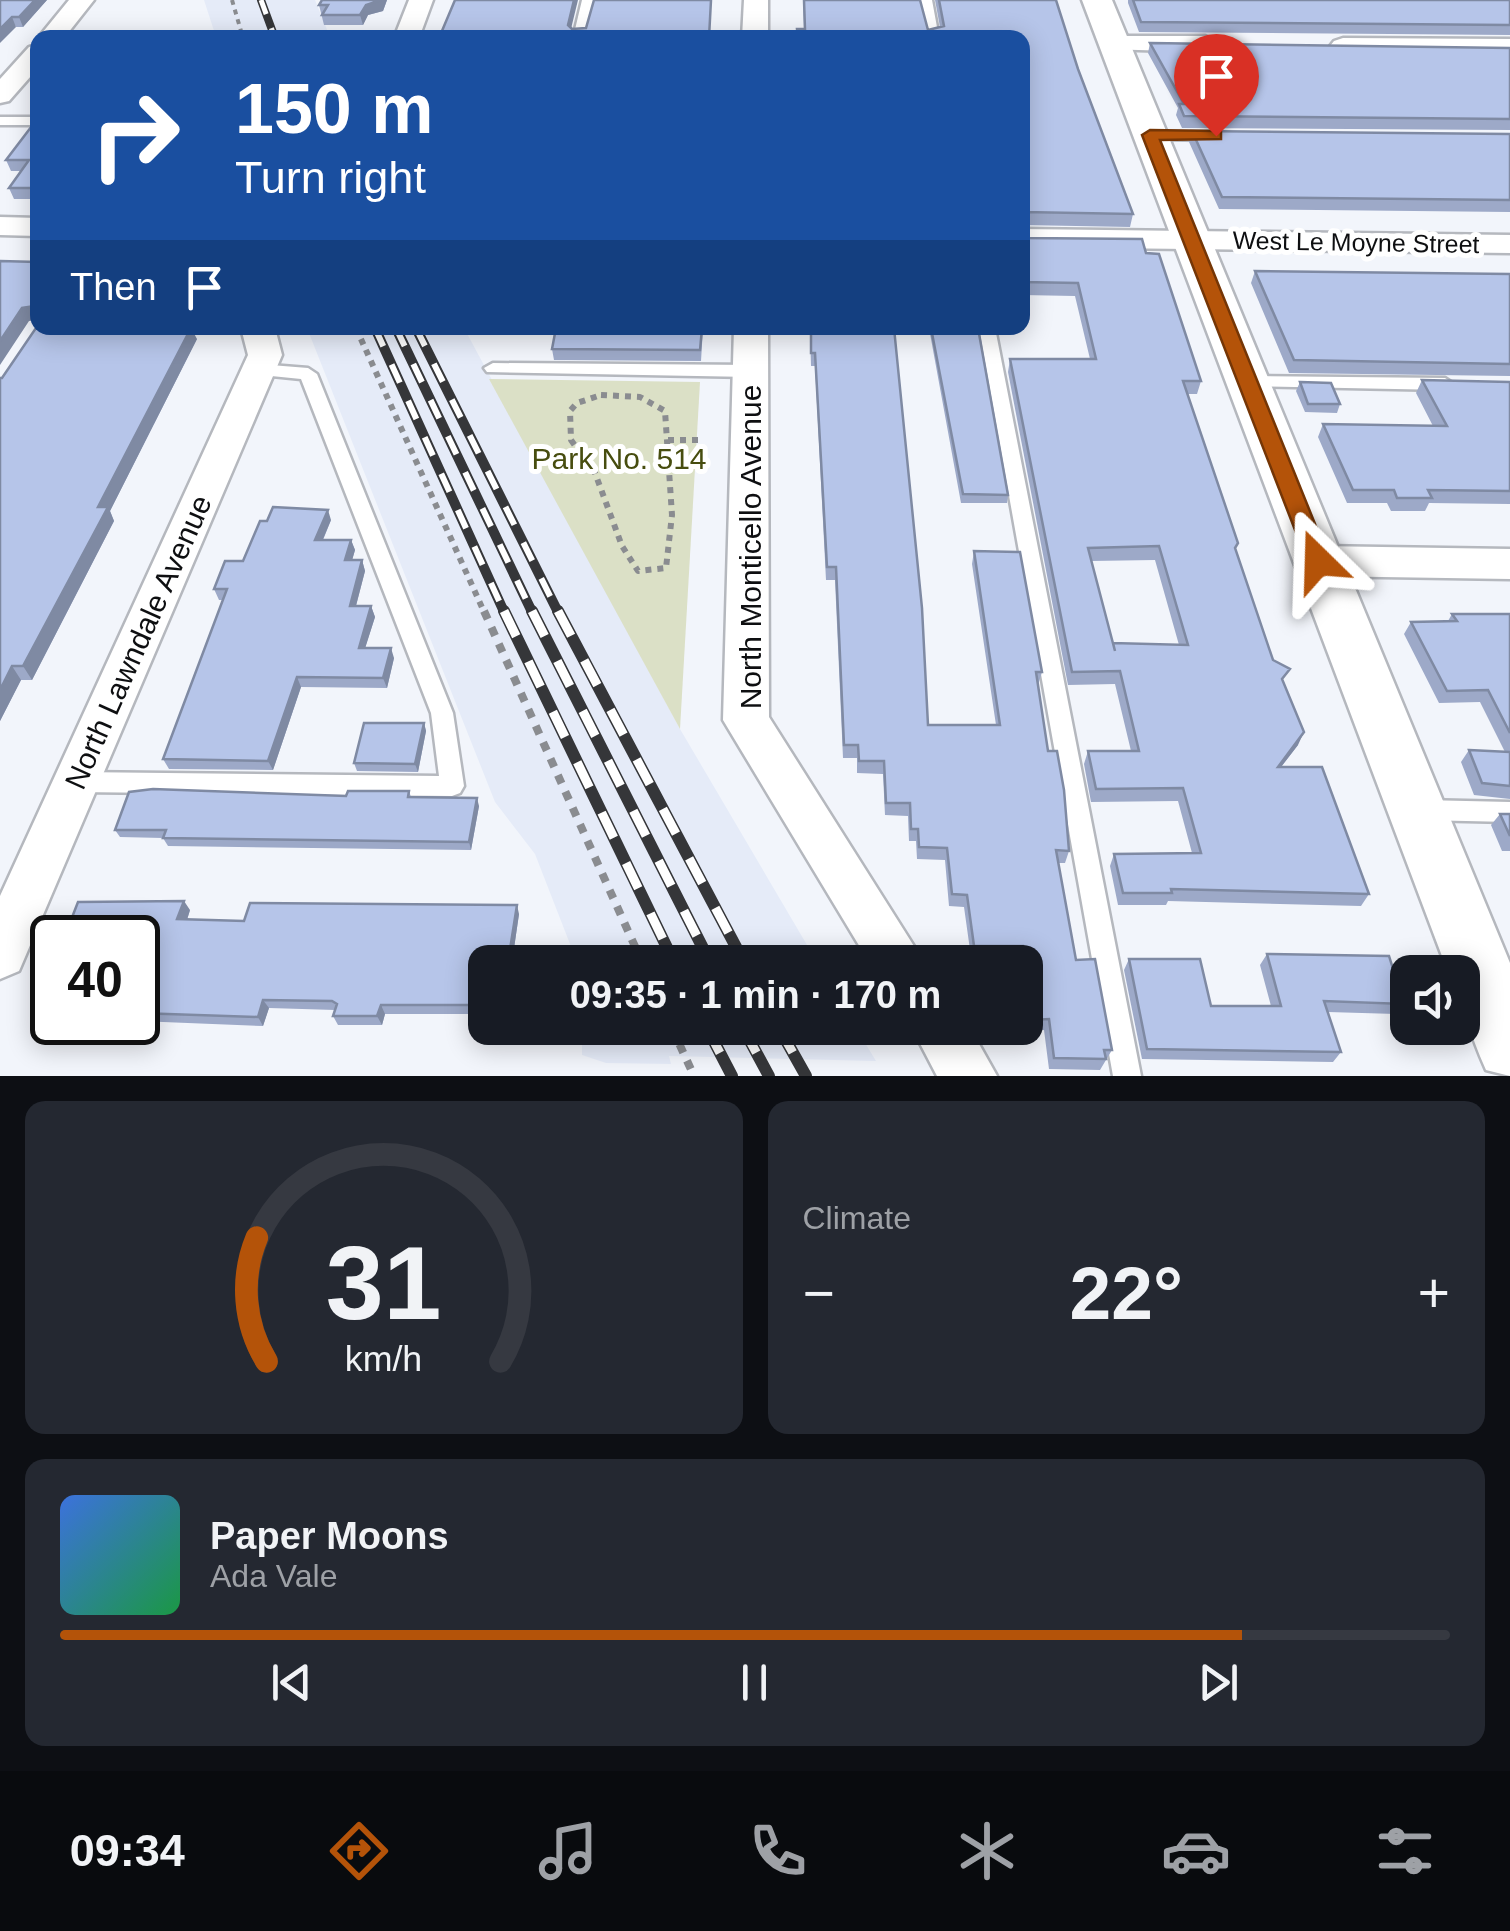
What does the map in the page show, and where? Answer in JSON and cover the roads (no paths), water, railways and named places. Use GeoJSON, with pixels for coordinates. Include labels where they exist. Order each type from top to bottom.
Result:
{"type":"FeatureCollection","features":[{"type":"Feature","properties":{"kind":"street"},"geometry":{"type":"LineString","coordinates":[[57,30],[82,0]]}},
{"type":"Feature","properties":{"kind":"street"},"geometry":{"type":"LineString","coordinates":[[409,30],[422,0]]}},
{"type":"Feature","properties":{"kind":"street"},"geometry":{"type":"LineString","coordinates":[[756,0],[756,30]]}},
{"type":"Feature","properties":{"kind":"street"},"geometry":{"type":"LineString","coordinates":[[1105,22],[1237,45]]}},
{"type":"Feature","properties":{"kind":"street"},"geometry":{"type":"LineString","coordinates":[[1105,22],[1510,1046]]}},
{"type":"Feature","properties":{"kind":"street"},"geometry":{"type":"LineString","coordinates":[[1315,46],[1510,47]]}},
{"type":"Feature","properties":{"kind":"street"},"geometry":{"type":"LineString","coordinates":[[0,95],[30,61]]}},
{"type":"Feature","properties":{"kind":"street"},"geometry":{"type":"LineString","coordinates":[[0,226],[30,227]]}},
{"type":"Feature","properties":{"kind":"street","name":"West Le Moyne Street"},"geometry":{"type":"LineString","coordinates":[[1030,238],[1510,244]]}},
{"type":"Feature","properties":{"kind":"street","name":"North Monticello Avenue"},"geometry":{"type":"LineString","coordinates":[[751,335],[746,720],[887,945]]}},
{"type":"Feature","properties":{"kind":"street","name":"North Lawndale Avenue"},"geometry":{"type":"LineString","coordinates":[[0,954],[258,348]]}},
{"type":"Feature","properties":{"kind":"street"},"geometry":{"type":"LineString","coordinates":[[1318,561],[1510,564]]}},
{"type":"Feature","properties":{"kind":"street"},"geometry":{"type":"LineString","coordinates":[[950,1045],[969,1076]]}},
{"type":"Feature","properties":{"kind":"lane"},"geometry":{"type":"LineString","coordinates":[[581,30],[588,0]]}},
{"type":"Feature","properties":{"kind":"lane"},"geometry":{"type":"LineString","coordinates":[[926,0],[932,30]]}},
{"type":"Feature","properties":{"kind":"lane"},"geometry":{"type":"LineString","coordinates":[[0,121],[30,121]]}},
{"type":"Feature","properties":{"kind":"lane"},"geometry":{"type":"LineString","coordinates":[[1150,135],[1237,136]]}},
{"type":"Feature","properties":{"kind":"lane"},"geometry":{"type":"LineString","coordinates":[[988,335],[1127,1076]]}},
{"type":"Feature","properties":{"kind":"lane"},"geometry":{"type":"LineString","coordinates":[[76,782],[452,786],[442,713],[308,374],[258,348]]}},
{"type":"Feature","properties":{"kind":"lane"},"geometry":{"type":"LineString","coordinates":[[493,368],[750,371]]}},
{"type":"Feature","properties":{"kind":"lane"},"geometry":{"type":"LineString","coordinates":[[1247,382],[1473,384]]}},
{"type":"Feature","properties":{"kind":"lane"},"geometry":{"type":"LineString","coordinates":[[1417,810],[1510,812]]}},
{"type":"Feature","properties":{"kind":"railway"},"geometry":{"type":"LineString","coordinates":[[261,0],[272,30]]}},
{"type":"Feature","properties":{"kind":"railway"},"geometry":{"type":"LineString","coordinates":[[378,335],[505,614]]}},
{"type":"Feature","properties":{"kind":"railway"},"geometry":{"type":"LineString","coordinates":[[399,335],[533,614]]}},
{"type":"Feature","properties":{"kind":"railway"},"geometry":{"type":"LineString","coordinates":[[420,335],[559,614]]}},
{"type":"Feature","properties":{"kind":"railway"},"geometry":{"type":"LineString","coordinates":[[504,611],[666,945]]}},
{"type":"Feature","properties":{"kind":"railway"},"geometry":{"type":"LineString","coordinates":[[532,611],[701,945]]}},
{"type":"Feature","properties":{"kind":"railway"},"geometry":{"type":"LineString","coordinates":[[558,611],[735,945]]}},
{"type":"Feature","properties":{"kind":"railway"},"geometry":{"type":"LineString","coordinates":[[716,1045],[732,1076]]}},
{"type":"Feature","properties":{"kind":"railway"},"geometry":{"type":"LineString","coordinates":[[752,1045],[769,1076]]}},
{"type":"Feature","properties":{"kind":"railway"},"geometry":{"type":"LineString","coordinates":[[789,1045],[806,1076]]}},
{"type":"Feature","properties":{"kind":"park label","name":"Park No. 514"},"geometry":{"type":"Point","coordinates":[619,458]}}]}
